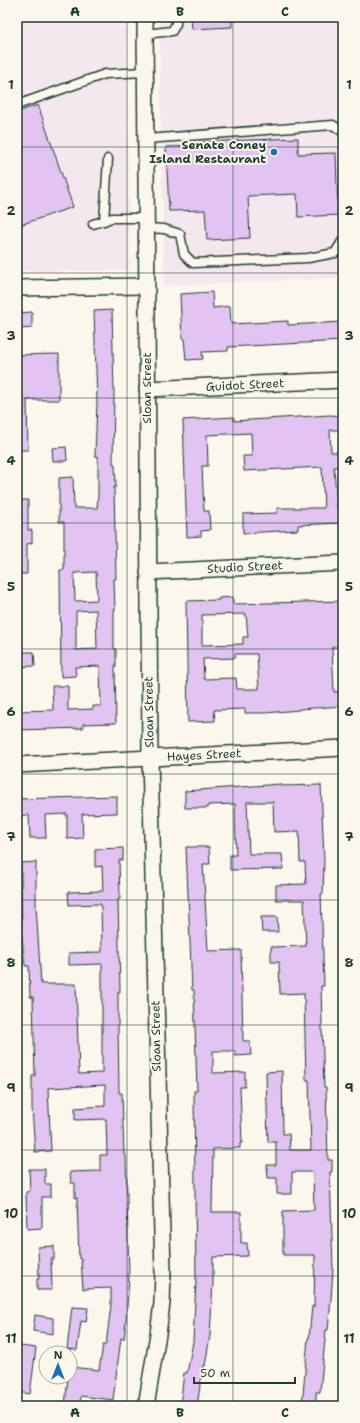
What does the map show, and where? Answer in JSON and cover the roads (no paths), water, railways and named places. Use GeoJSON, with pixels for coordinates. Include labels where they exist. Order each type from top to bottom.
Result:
{"type":"FeatureCollection","features":[{"type":"Feature","properties":{"kind":"street","name":"Sloan Street"},"geometry":{"type":"LineString","coordinates":[[145,17],[150,757],[163,1274],[162,1302],[158,1334],[146,1406]]}},
{"type":"Feature","properties":{"kind":"street"},"geometry":{"type":"LineString","coordinates":[[17,288],[146,286]]}},
{"type":"Feature","properties":{"kind":"street","name":"Guidot Street"},"geometry":{"type":"LineString","coordinates":[[147,389],[343,380]]}},
{"type":"Feature","properties":{"kind":"street","name":"Studio Street"},"geometry":{"type":"LineString","coordinates":[[148,572],[343,563]]}},
{"type":"Feature","properties":{"kind":"street","name":"Hayes Street"},"geometry":{"type":"LineString","coordinates":[[17,765],[343,748]]}},
{"type":"Feature","properties":{"kind":"lane"},"geometry":{"type":"LineString","coordinates":[[145,34],[172,31],[176,24],[176,17]]}},
{"type":"Feature","properties":{"kind":"lane"},"geometry":{"type":"LineString","coordinates":[[17,105],[105,74],[145,72]]}},
{"type":"Feature","properties":{"kind":"lane"},"geometry":{"type":"LineString","coordinates":[[146,139],[333,125],[343,132]]}},
{"type":"Feature","properties":{"kind":"lane"},"geometry":{"type":"LineString","coordinates":[[104,221],[108,159]]}},
{"type":"Feature","properties":{"kind":"lane"},"geometry":{"type":"LineString","coordinates":[[93,224],[112,218],[146,223],[180,234],[184,254],[193,263],[308,258],[335,253],[343,240]]}},
{"type":"Feature","properties":{"kind":"place","name":"Senate Coney Island Restaurant"},"geometry":{"type":"Point","coordinates":[274,152]}}]}
